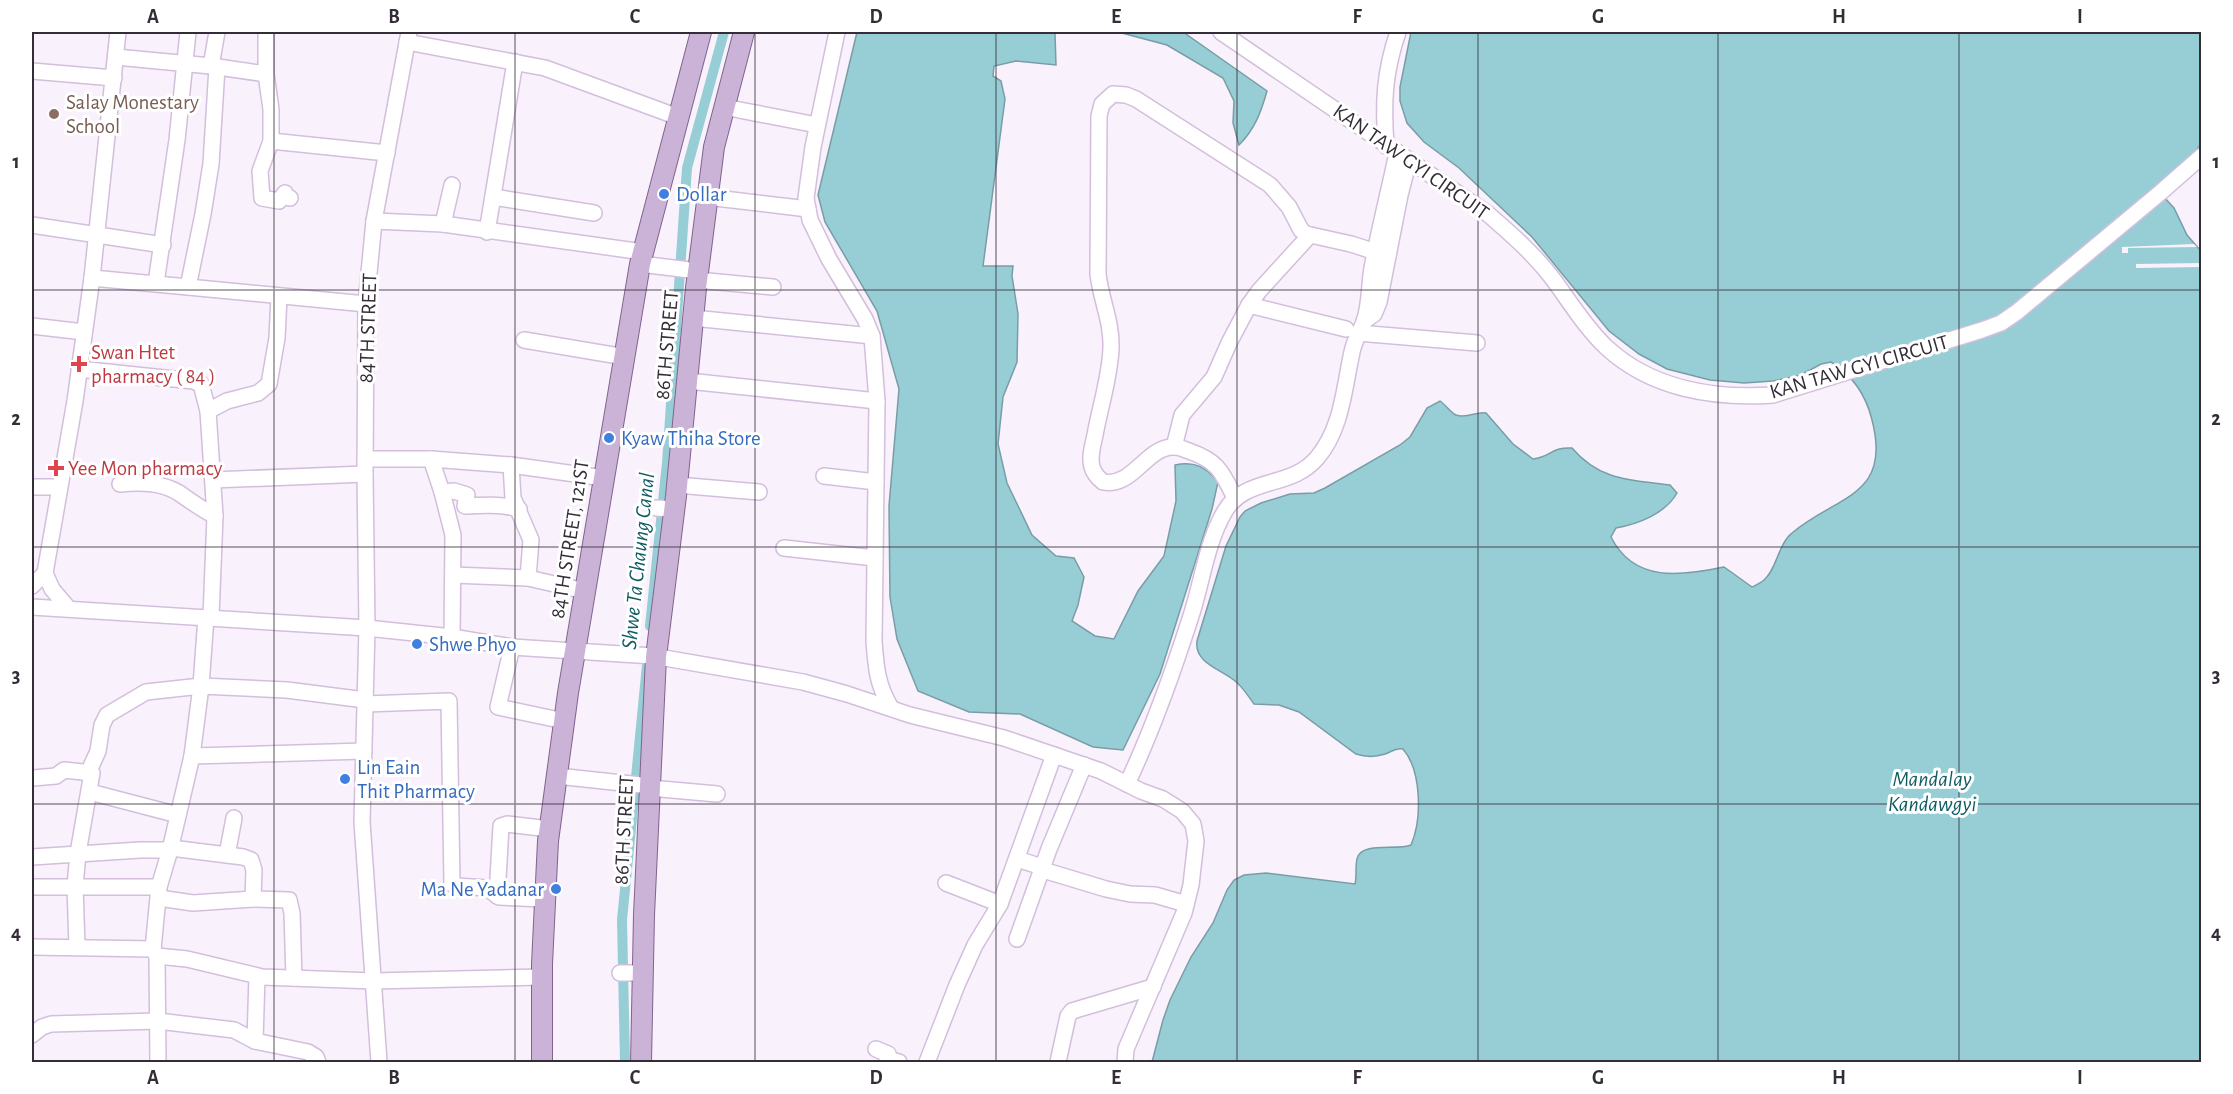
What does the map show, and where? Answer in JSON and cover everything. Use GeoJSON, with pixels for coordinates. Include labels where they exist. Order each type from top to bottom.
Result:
{"type":"FeatureCollection","features":[{"type":"Feature","properties":{"kind":"main road","name":"84TH STREET, 121ST"},"geometry":{"type":"LineString","coordinates":[[542,1062],[545,899],[550,829],[564,721],[641,258],[701,32]]}},
{"type":"Feature","properties":{"kind":"main road","name":"86TH STREET"},"geometry":{"type":"LineString","coordinates":[[641,1062],[631,973],[649,656],[664,508],[677,485],[693,318],[690,272],[707,197],[714,147],[744,32]]}},
{"type":"Feature","properties":{"kind":"street"},"geometry":{"type":"LineString","coordinates":[[69,609],[52,589],[45,573],[70,435],[92,278],[118,32]]}},
{"type":"Feature","properties":{"kind":"street"},"geometry":{"type":"LineString","coordinates":[[156,283],[163,245],[188,32]]}},
{"type":"Feature","properties":{"kind":"street"},"geometry":{"type":"LineString","coordinates":[[188,287],[211,164],[217,32]]}},
{"type":"Feature","properties":{"kind":"street"},"geometry":{"type":"LineString","coordinates":[[266,32],[266,74],[271,109],[271,141],[260,171],[261,198],[279,201],[285,194],[290,198]]}},
{"type":"Feature","properties":{"kind":"street"},"geometry":{"type":"LineString","coordinates":[[837,32],[817,125],[806,198],[810,220],[829,259],[866,319],[872,336],[877,401],[874,640],[876,676],[880,689],[891,708]]}},
{"type":"Feature","properties":{"kind":"street","name":"KAN TAW GYI CIRCUIT"},"geometry":{"type":"LineString","coordinates":[[1221,32],[1488,214],[1516,238],[1553,279],[1571,307],[1608,348],[1653,377],[1682,389],[1706,393],[1755,396],[1773,395],[1798,389],[1845,372],[1957,339],[2001,322],[2017,312],[2202,156]]}},
{"type":"Feature","properties":{"kind":"street"},"geometry":{"type":"LineString","coordinates":[[1127,784],[1150,737],[1191,617],[1220,521],[1235,498],[1258,486],[1283,480],[1302,472],[1323,450],[1335,428],[1356,328],[1382,255],[1397,153],[1383,104],[1389,57],[1398,32]]}},
{"type":"Feature","properties":{"kind":"street"},"geometry":{"type":"LineString","coordinates":[[408,37],[545,68],[678,117]]}},
{"type":"Feature","properties":{"kind":"street","name":"84TH STREET"},"geometry":{"type":"LineString","coordinates":[[379,1062],[364,863],[367,628],[366,304],[374,221],[408,37]]}},
{"type":"Feature","properties":{"kind":"street"},"geometry":{"type":"LineString","coordinates":[[116,57],[266,74]]}},
{"type":"Feature","properties":{"kind":"street"},"geometry":{"type":"LineString","coordinates":[[487,232],[515,62]]}},
{"type":"Feature","properties":{"kind":"street"},"geometry":{"type":"LineString","coordinates":[[32,71],[114,78]]}},
{"type":"Feature","properties":{"kind":"street"},"geometry":{"type":"LineString","coordinates":[[1235,498],[1216,464],[1207,458],[1174,447],[1164,448],[1115,482],[1103,482],[1092,467],[1094,439],[1111,350],[1110,326],[1098,274],[1099,116],[1102,104],[1109,96],[1119,94],[1136,99],[1270,185],[1289,207],[1301,230],[1310,235],[1351,244],[1382,255]]}},
{"type":"Feature","properties":{"kind":"street"},"geometry":{"type":"LineString","coordinates":[[724,107],[817,125]]}},
{"type":"Feature","properties":{"kind":"street"},"geometry":{"type":"LineString","coordinates":[[271,141],[387,153]]}},
{"type":"Feature","properties":{"kind":"street"},"geometry":{"type":"LineString","coordinates":[[443,224],[452,185]]}},
{"type":"Feature","properties":{"kind":"street"},"geometry":{"type":"LineString","coordinates":[[493,197],[594,213]]}},
{"type":"Feature","properties":{"kind":"street"},"geometry":{"type":"LineString","coordinates":[[707,197],[808,209]]}},
{"type":"Feature","properties":{"kind":"street"},"geometry":{"type":"LineString","coordinates":[[374,221],[443,224],[641,258],[690,272],[773,287]]}},
{"type":"Feature","properties":{"kind":"street"},"geometry":{"type":"LineString","coordinates":[[32,225],[163,245]]}},
{"type":"Feature","properties":{"kind":"street"},"geometry":{"type":"LineString","coordinates":[[1174,447],[1182,415],[1214,377],[1249,305],[1310,235]]}},
{"type":"Feature","properties":{"kind":"street"},"geometry":{"type":"LineString","coordinates":[[92,278],[366,304]]}},
{"type":"Feature","properties":{"kind":"street"},"geometry":{"type":"LineString","coordinates":[[208,411],[227,401],[258,393],[269,384],[277,338],[279,296]]}},
{"type":"Feature","properties":{"kind":"street"},"geometry":{"type":"LineString","coordinates":[[1249,305],[1356,328],[1477,343]]}},
{"type":"Feature","properties":{"kind":"street"},"geometry":{"type":"LineString","coordinates":[[693,318],[872,336]]}},
{"type":"Feature","properties":{"kind":"street"},"geometry":{"type":"LineString","coordinates":[[32,326],[84,332]]}},
{"type":"Feature","properties":{"kind":"street"},"geometry":{"type":"LineString","coordinates":[[524,340],[625,357]]}},
{"type":"Feature","properties":{"kind":"street"},"geometry":{"type":"LineString","coordinates":[[79,369],[193,381],[204,388],[208,411],[215,516],[208,617],[192,756],[159,892],[155,952],[158,1062]]}},
{"type":"Feature","properties":{"kind":"street"},"geometry":{"type":"LineString","coordinates":[[688,381],[877,401]]}},
{"type":"Feature","properties":{"kind":"street"},"geometry":{"type":"LineString","coordinates":[[213,480],[431,459],[511,465],[604,478]]}},
{"type":"Feature","properties":{"kind":"street"},"geometry":{"type":"LineString","coordinates":[[431,459],[453,536],[452,637]]}},
{"type":"Feature","properties":{"kind":"street"},"geometry":{"type":"LineString","coordinates":[[511,465],[513,498],[531,540],[528,578]]}},
{"type":"Feature","properties":{"kind":"street"},"geometry":{"type":"LineString","coordinates":[[824,476],[876,482]]}},
{"type":"Feature","properties":{"kind":"street"},"geometry":{"type":"LineString","coordinates":[[120,484],[140,482],[159,485],[178,492],[198,508],[215,516]]}},
{"type":"Feature","properties":{"kind":"street"},"geometry":{"type":"LineString","coordinates":[[677,485],[759,492]]}},
{"type":"Feature","properties":{"kind":"street"},"geometry":{"type":"LineString","coordinates":[[32,486],[59,487]]}},
{"type":"Feature","properties":{"kind":"street"},"geometry":{"type":"LineString","coordinates":[[442,492],[454,491],[467,495],[465,506],[482,507],[502,504],[519,509]]}},
{"type":"Feature","properties":{"kind":"street"},"geometry":{"type":"LineString","coordinates":[[784,548],[875,558]]}},
{"type":"Feature","properties":{"kind":"street"},"geometry":{"type":"LineString","coordinates":[[32,586],[45,573]]}},
{"type":"Feature","properties":{"kind":"street"},"geometry":{"type":"LineString","coordinates":[[453,575],[528,578],[585,591]]}},
{"type":"Feature","properties":{"kind":"street"},"geometry":{"type":"LineString","coordinates":[[32,608],[367,628],[452,637],[512,647],[649,656],[803,681],[891,708],[1004,738],[1101,771],[1163,799],[1182,811],[1193,824],[1196,841],[1195,862],[1186,904],[1126,1049],[1125,1062]]}},
{"type":"Feature","properties":{"kind":"street"},"geometry":{"type":"LineString","coordinates":[[512,647],[498,707],[564,721]]}},
{"type":"Feature","properties":{"kind":"street"},"geometry":{"type":"LineString","coordinates":[[77,947],[75,886],[78,853],[86,800],[90,792],[92,772],[90,771],[98,751],[102,725],[108,715],[146,692],[201,686],[287,690],[365,702],[449,701],[452,884],[487,888],[497,896],[545,899]]}},
{"type":"Feature","properties":{"kind":"street"},"geometry":{"type":"LineString","coordinates":[[192,756],[364,751]]}},
{"type":"Feature","properties":{"kind":"street"},"geometry":{"type":"LineString","coordinates":[[927,1062],[975,945],[1000,904],[1054,755]]}},
{"type":"Feature","properties":{"kind":"street"},"geometry":{"type":"LineString","coordinates":[[1017,939],[1049,849],[1084,765]]}},
{"type":"Feature","properties":{"kind":"street"},"geometry":{"type":"LineString","coordinates":[[33,778],[56,776],[62,770],[90,771]]}},
{"type":"Feature","properties":{"kind":"street"},"geometry":{"type":"LineString","coordinates":[[557,776],[717,794]]}},
{"type":"Feature","properties":{"kind":"street"},"geometry":{"type":"LineString","coordinates":[[90,792],[178,815]]}},
{"type":"Feature","properties":{"kind":"street"},"geometry":{"type":"LineString","coordinates":[[227,855],[234,818]]}},
{"type":"Feature","properties":{"kind":"street"},"geometry":{"type":"LineString","coordinates":[[497,896],[501,826],[507,824],[550,829]]}},
{"type":"Feature","properties":{"kind":"street"},"geometry":{"type":"LineString","coordinates":[[32,857],[171,849],[246,858],[253,863],[253,899]]}},
{"type":"Feature","properties":{"kind":"street"},"geometry":{"type":"LineString","coordinates":[[1017,859],[1039,866],[1043,870],[1106,889],[1155,896],[1186,904]]}},
{"type":"Feature","properties":{"kind":"street"},"geometry":{"type":"LineString","coordinates":[[946,883],[1000,904]]}},
{"type":"Feature","properties":{"kind":"street"},"geometry":{"type":"LineString","coordinates":[[32,887],[75,886],[159,892],[193,903],[253,899],[289,900],[291,903],[294,978]]}},
{"type":"Feature","properties":{"kind":"street"},"geometry":{"type":"LineString","coordinates":[[32,947],[77,947],[155,952],[257,976],[374,981],[542,977]]}},
{"type":"Feature","properties":{"kind":"street"},"geometry":{"type":"LineString","coordinates":[[255,1041],[257,976]]}},
{"type":"Feature","properties":{"kind":"street"},"geometry":{"type":"LineString","coordinates":[[1058,1062],[1068,1016],[1072,1011],[1153,987]]}},
{"type":"Feature","properties":{"kind":"street"},"geometry":{"type":"LineString","coordinates":[[32,1035],[42,1027],[51,1024],[158,1021],[234,1030],[255,1041],[308,1052],[318,1062]]}},
{"type":"Feature","properties":{"kind":"street"},"geometry":{"type":"LineString","coordinates":[[876,1049],[888,1054],[887,1059],[899,1062]]}},
{"type":"Feature","properties":{"kind":"water"},"geometry":{"type":"Polygon","coordinates":[[[857,32],[1064,32],[1055,33],[1056,65],[1016,61],[994,66],[993,76],[1001,81],[1005,99],[983,266],[1013,266],[1012,276],[1018,314],[1017,362],[1003,397],[998,444],[1007,483],[1032,535],[1056,556],[1074,558],[1084,577],[1072,621],[1095,636],[1114,639],[1138,591],[1164,556],[1176,501],[1175,465],[1200,466],[1218,482],[1212,509],[1160,674],[1123,750],[1093,747],[1020,714],[969,712],[918,691],[897,639],[890,597],[889,506],[899,389],[877,311],[825,222],[818,195],[857,32]]]}},
{"type":"Feature","properties":{"kind":"water"},"geometry":{"type":"Polygon","coordinates":[[[1118,32],[1183,32],[1267,91],[1257,120],[1245,139],[1239,145],[1233,123],[1234,101],[1223,78],[1167,45],[1118,32]]]}},
{"type":"Feature","properties":{"kind":"water","name":"Mandalay Kandawgyi"},"geometry":{"type":"Polygon","coordinates":[[[1411,32],[2201,32],[2201,144],[2163,196],[2174,208],[2187,235],[2200,250],[2201,264],[2201,1062],[1152,1062],[1170,1000],[1234,880],[1244,875],[1266,873],[1355,884],[1356,862],[1360,853],[1372,848],[1405,847],[1411,845],[1415,835],[1418,809],[1417,782],[1409,758],[1403,749],[1374,756],[1356,754],[1299,712],[1279,705],[1254,704],[1238,683],[1210,665],[1200,655],[1197,641],[1226,546],[1245,511],[1261,503],[1290,494],[1314,493],[1325,488],[1400,445],[1410,437],[1427,408],[1440,401],[1456,415],[1486,413],[1513,444],[1533,459],[1559,449],[1572,448],[1583,459],[1605,473],[1629,480],[1670,485],[1677,493],[1666,507],[1642,521],[1616,528],[1611,537],[1621,552],[1632,562],[1660,573],[1691,573],[1724,567],[1752,587],[1761,582],[1772,570],[1784,543],[1792,533],[1856,491],[1867,480],[1874,465],[1876,445],[1866,402],[1852,379],[1831,362],[1821,364],[1801,375],[1773,381],[1744,383],[1710,380],[1667,369],[1639,354],[1609,331],[1532,237],[1459,168],[1424,142],[1407,123],[1400,101],[1400,87],[1411,32]]]}},
{"type":"Feature","properties":{"kind":"pier"},"geometry":{"type":"Polygon","coordinates":[[[2194,244],[2197,247],[2128,248],[2128,253],[2122,253],[2122,247],[2194,244]]]}},
{"type":"Feature","properties":{"kind":"pier"},"geometry":{"type":"Polygon","coordinates":[[[2201,263],[2201,267],[2136,268],[2136,264],[2201,263]]]}},
{"type":"Feature","properties":{"kind":"waterway","name":"Shwe Ta Chaung Canal"},"geometry":{"type":"LineString","coordinates":[[650,626],[667,463],[687,168],[724,32]]}},
{"type":"Feature","properties":{"kind":"waterway","name":"Shwe Ta Chaung Canal"},"geometry":{"type":"LineString","coordinates":[[625,1062],[622,920],[647,665]]}},
{"type":"Feature","properties":{"kind":"place","name":"Salay Monestary School"},"geometry":{"type":"Point","coordinates":[54,114]}},
{"type":"Feature","properties":{"kind":"place","name":"Dollar"},"geometry":{"type":"Point","coordinates":[664,194]}},
{"type":"Feature","properties":{"kind":"place","name":"Swan Htet pharmacy ( 84 )"},"geometry":{"type":"Point","coordinates":[79,364]}},
{"type":"Feature","properties":{"kind":"place","name":"Kyaw Thiha Store"},"geometry":{"type":"Point","coordinates":[609,438]}},
{"type":"Feature","properties":{"kind":"place","name":"Yee Mon pharmacy"},"geometry":{"type":"Point","coordinates":[56,468]}},
{"type":"Feature","properties":{"kind":"place","name":"Shwe Phyo"},"geometry":{"type":"Point","coordinates":[417,644]}},
{"type":"Feature","properties":{"kind":"place","name":"Lin Eain Thit Pharmacy"},"geometry":{"type":"Point","coordinates":[345,779]}},
{"type":"Feature","properties":{"kind":"place","name":"Ma Ne Yadanar"},"geometry":{"type":"Point","coordinates":[556,889]}}]}
